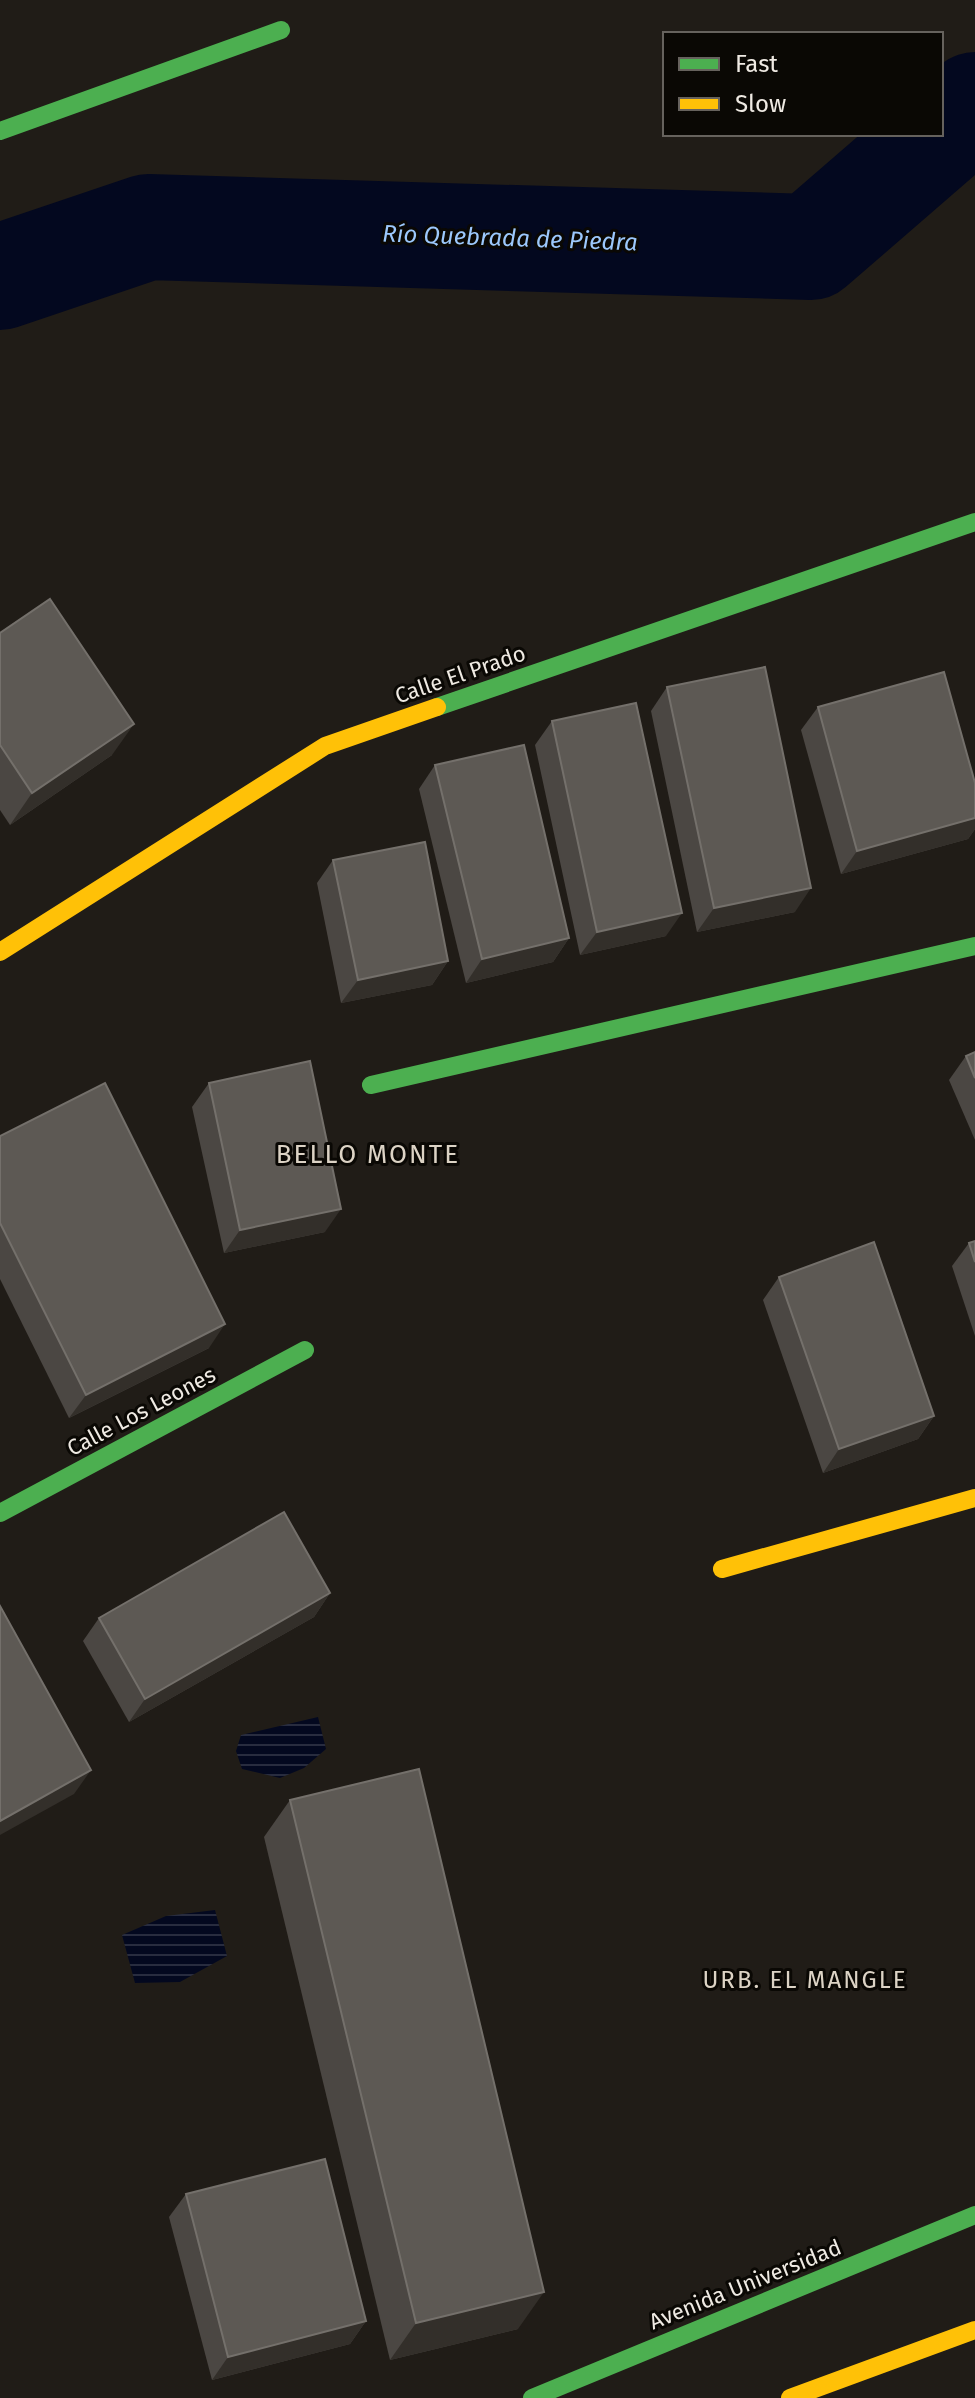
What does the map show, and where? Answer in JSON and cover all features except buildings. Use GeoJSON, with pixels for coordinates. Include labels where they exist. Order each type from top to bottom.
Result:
{"type":"FeatureCollection","features":[{"type":"Feature","properties":{"kind":"main road"},"geometry":{"type":"LineString","coordinates":[[0,131],[281,30]]}},
{"type":"Feature","properties":{"kind":"main road","name":"Calle El Prado"},"geometry":{"type":"LineString","coordinates":[[0,952],[325,746],[975,522]]}},
{"type":"Feature","properties":{"kind":"main road"},"geometry":{"type":"LineString","coordinates":[[371,1085],[975,946]]}},
{"type":"Feature","properties":{"kind":"main road","name":"Calle Los Leones"},"geometry":{"type":"LineString","coordinates":[[0,1513],[305,1350]]}},
{"type":"Feature","properties":{"kind":"main road"},"geometry":{"type":"LineString","coordinates":[[722,1569],[975,1498]]}},
{"type":"Feature","properties":{"kind":"main road","name":"Avenida Universidad"},"geometry":{"type":"LineString","coordinates":[[532,2398],[975,2215]]}},
{"type":"Feature","properties":{"kind":"main road"},"geometry":{"type":"LineString","coordinates":[[790,2398],[975,2330]]}},
{"type":"Feature","properties":{"kind":"water"},"geometry":{"type":"Polygon","coordinates":[[[318,1717],[326,1749],[304,1768],[280,1778],[242,1769],[236,1751],[241,1735],[318,1717]]]}},
{"type":"Feature","properties":{"kind":"water"},"geometry":{"type":"Polygon","coordinates":[[[215,1910],[227,1956],[180,1982],[135,1983],[122,1935],[166,1916],[215,1910]]]}},
{"type":"Feature","properties":{"kind":"waterway","name":"Río Quebrada de Piedra"},"geometry":{"type":"LineString","coordinates":[[943,133],[975,105]]}},
{"type":"Feature","properties":{"kind":"waterway","name":"Río Quebrada de Piedra"},"geometry":{"type":"LineString","coordinates":[[0,277],[148,227],[811,247],[939,136]]}},
{"type":"Feature","properties":{"kind":"traffic: fast"},"geometry":{"type":"LineString","coordinates":[[0,131],[281,30]]}},
{"type":"Feature","properties":{"kind":"traffic: fast"},"geometry":{"type":"LineString","coordinates":[[437,707],[975,522]]}},
{"type":"Feature","properties":{"kind":"traffic: fast"},"geometry":{"type":"LineString","coordinates":[[371,1085],[975,946]]}},
{"type":"Feature","properties":{"kind":"traffic: fast"},"geometry":{"type":"LineString","coordinates":[[0,1513],[305,1350]]}},
{"type":"Feature","properties":{"kind":"traffic: fast"},"geometry":{"type":"LineString","coordinates":[[532,2398],[975,2215]]}},
{"type":"Feature","properties":{"kind":"traffic: slow"},"geometry":{"type":"LineString","coordinates":[[0,952],[325,746],[437,707]]}},
{"type":"Feature","properties":{"kind":"traffic: slow"},"geometry":{"type":"LineString","coordinates":[[722,1569],[975,1498]]}},
{"type":"Feature","properties":{"kind":"traffic: slow"},"geometry":{"type":"LineString","coordinates":[[790,2398],[975,2330]]}},
{"type":"Feature","properties":{"kind":"district","name":"BELLO MONTE"},"geometry":{"type":"Point","coordinates":[368,1154]}},
{"type":"Feature","properties":{"kind":"district","name":"URB. EL MANGLE"},"geometry":{"type":"Point","coordinates":[805,1980]}}]}
